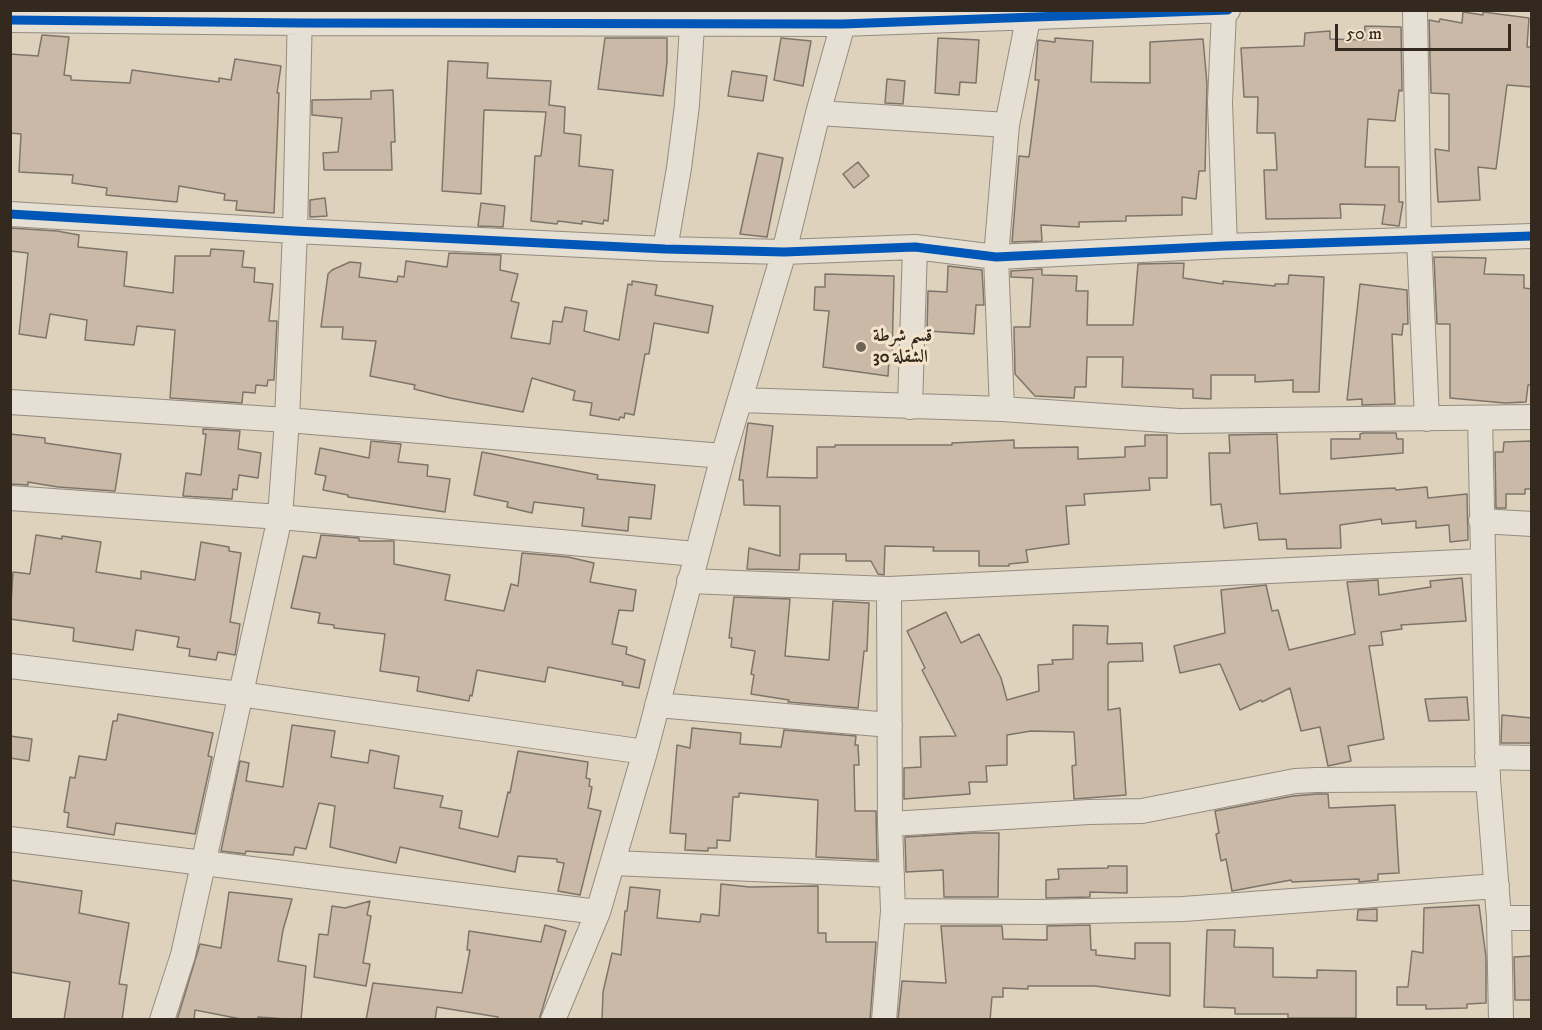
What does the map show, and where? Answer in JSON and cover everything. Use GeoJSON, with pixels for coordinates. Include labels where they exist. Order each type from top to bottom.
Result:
{"type":"FeatureCollection","features":[{"type":"Feature","properties":{"kind":"street"},"geometry":{"type":"LineString","coordinates":[[1415,10],[1419,239],[1426,419]]}},
{"type":"Feature","properties":{"kind":"street"},"geometry":{"type":"LineString","coordinates":[[10,20],[300,17],[1028,19],[1226,11],[1220,102],[1225,246]]}},
{"type":"Feature","properties":{"kind":"street"},"geometry":{"type":"LineString","coordinates":[[162,1020],[183,955],[280,517],[287,420],[295,231],[300,17]]}},
{"type":"Feature","properties":{"kind":"street"},"geometry":{"type":"LineString","coordinates":[[665,249],[687,105],[692,17]]}},
{"type":"Feature","properties":{"kind":"street"},"geometry":{"type":"LineString","coordinates":[[553,1020],[597,912],[645,752],[723,456],[784,252],[844,17]]}},
{"type":"Feature","properties":{"kind":"street"},"geometry":{"type":"LineString","coordinates":[[1002,409],[996,257],[1007,125],[1028,19]]}},
{"type":"Feature","properties":{"kind":"street"},"geometry":{"type":"LineString","coordinates":[[818,113],[1007,125]]}},
{"type":"Feature","properties":{"kind":"street"},"geometry":{"type":"LineString","coordinates":[[10,214],[665,249],[784,252],[915,248],[996,257],[1225,246],[1532,236]]}},
{"type":"Feature","properties":{"kind":"street"},"geometry":{"type":"LineString","coordinates":[[910,407],[915,248]]}},
{"type":"Feature","properties":{"kind":"street"},"geometry":{"type":"LineString","coordinates":[[740,400],[1002,409],[1191,422],[1532,417]]}},
{"type":"Feature","properties":{"kind":"street"},"geometry":{"type":"LineString","coordinates":[[10,402],[287,420],[723,456]]}},
{"type":"Feature","properties":{"kind":"street"},"geometry":{"type":"LineString","coordinates":[[1480,418],[1488,768],[1499,918],[1501,1020]]}},
{"type":"Feature","properties":{"kind":"street"},"geometry":{"type":"LineString","coordinates":[[10,498],[280,517],[696,554]]}},
{"type":"Feature","properties":{"kind":"street"},"geometry":{"type":"LineString","coordinates":[[1481,521],[1532,524]]}},
{"type":"Feature","properties":{"kind":"street"},"geometry":{"type":"LineString","coordinates":[[689,581],[890,589],[1482,561]]}},
{"type":"Feature","properties":{"kind":"street"},"geometry":{"type":"LineString","coordinates":[[884,1020],[893,911],[890,824],[890,589]]}},
{"type":"Feature","properties":{"kind":"street"},"geometry":{"type":"LineString","coordinates":[[10,666],[240,694],[645,752]]}},
{"type":"Feature","properties":{"kind":"street"},"geometry":{"type":"LineString","coordinates":[[657,705],[890,725]]}},
{"type":"Feature","properties":{"kind":"street"},"geometry":{"type":"LineString","coordinates":[[890,824],[1142,811],[1284,783],[1488,768],[1532,758]]}},
{"type":"Feature","properties":{"kind":"street"},"geometry":{"type":"LineString","coordinates":[[10,839],[597,912]]}},
{"type":"Feature","properties":{"kind":"street"},"geometry":{"type":"LineString","coordinates":[[613,862],[892,875]]}},
{"type":"Feature","properties":{"kind":"street"},"geometry":{"type":"LineString","coordinates":[[893,911],[1039,912],[1183,909],[1497,886]]}},
{"type":"Feature","properties":{"kind":"street"},"geometry":{"type":"LineString","coordinates":[[1499,918],[1532,918]]}},
{"type":"Feature","properties":{"kind":"building"},"geometry":{"type":"Polygon","coordinates":[[[1463,12],[1483,15],[1483,12],[1529,18],[1527,47],[1532,47],[1532,87],[1507,85],[1496,169],[1478,167],[1480,200],[1438,202],[1435,149],[1449,151],[1449,94],[1431,93],[1429,20],[1439,22],[1440,19],[1462,23],[1463,12]]]}},
{"type":"Feature","properties":{"kind":"building"},"geometry":{"type":"Polygon","coordinates":[[[1365,26],[1401,27],[1402,91],[1399,90],[1395,121],[1368,119],[1365,167],[1399,167],[1399,202],[1403,202],[1399,226],[1382,224],[1385,205],[1340,204],[1341,218],[1266,219],[1264,170],[1277,170],[1275,133],[1257,133],[1258,97],[1244,97],[1241,48],[1304,46],[1305,33],[1330,31],[1330,39],[1364,40],[1365,26]]]}},
{"type":"Feature","properties":{"kind":"building"},"geometry":{"type":"Polygon","coordinates":[[[42,35],[69,37],[64,75],[71,76],[71,80],[130,83],[132,70],[219,82],[219,78],[231,80],[235,59],[281,66],[277,93],[279,93],[274,213],[236,210],[237,201],[224,200],[225,194],[179,186],[177,202],[106,195],[107,188],[72,183],[73,175],[19,172],[21,134],[10,133],[10,54],[38,56],[42,35]]]}},
{"type":"Feature","properties":{"kind":"building"},"geometry":{"type":"Polygon","coordinates":[[[605,38],[667,38],[663,96],[598,89],[605,38]]]}},
{"type":"Feature","properties":{"kind":"building"},"geometry":{"type":"Polygon","coordinates":[[[781,38],[811,41],[803,86],[774,80],[781,38]]]}},
{"type":"Feature","properties":{"kind":"building"},"geometry":{"type":"Polygon","coordinates":[[[938,38],[979,40],[976,83],[960,82],[959,95],[935,93],[938,38]]]}},
{"type":"Feature","properties":{"kind":"building"},"geometry":{"type":"Polygon","coordinates":[[[1055,38],[1093,41],[1091,82],[1150,83],[1150,42],[1203,39],[1207,84],[1205,171],[1199,171],[1196,199],[1182,197],[1182,215],[1126,216],[1126,221],[1079,222],[1079,227],[1041,225],[1042,241],[1012,242],[1019,156],[1029,157],[1039,80],[1035,80],[1038,40],[1055,42],[1055,38]]]}},
{"type":"Feature","properties":{"kind":"building"},"geometry":{"type":"Polygon","coordinates":[[[448,61],[488,63],[487,78],[551,81],[549,105],[565,107],[564,133],[581,135],[579,166],[613,170],[608,221],[604,220],[603,224],[582,221],[582,224],[558,221],[557,224],[531,221],[535,156],[541,156],[546,112],[484,110],[481,194],[442,191],[448,61]]]}},
{"type":"Feature","properties":{"kind":"building"},"geometry":{"type":"Polygon","coordinates":[[[732,71],[767,76],[763,101],[728,96],[732,71]]]}},
{"type":"Feature","properties":{"kind":"building"},"geometry":{"type":"Polygon","coordinates":[[[887,79],[905,81],[903,104],[885,103],[887,79]]]}},
{"type":"Feature","properties":{"kind":"building"},"geometry":{"type":"Polygon","coordinates":[[[393,90],[395,142],[391,142],[392,170],[324,170],[323,153],[338,152],[342,118],[312,115],[312,100],[371,99],[371,91],[393,90]]]}},
{"type":"Feature","properties":{"kind":"building"},"geometry":{"type":"Polygon","coordinates":[[[758,153],[783,158],[767,237],[740,234],[758,153]]]}},
{"type":"Feature","properties":{"kind":"building"},"geometry":{"type":"Polygon","coordinates":[[[858,162],[869,176],[854,188],[843,174],[858,162]]]}},
{"type":"Feature","properties":{"kind":"building"},"geometry":{"type":"Polygon","coordinates":[[[325,198],[327,216],[310,217],[310,200],[325,198]]]}},
{"type":"Feature","properties":{"kind":"building"},"geometry":{"type":"Polygon","coordinates":[[[481,203],[505,206],[503,227],[478,226],[481,203]]]}},
{"type":"Feature","properties":{"kind":"building"},"geometry":{"type":"Polygon","coordinates":[[[10,228],[79,235],[78,247],[127,252],[124,286],[173,293],[175,256],[210,256],[211,249],[244,251],[242,267],[255,268],[254,282],[273,284],[269,321],[277,321],[274,380],[268,380],[267,386],[256,385],[255,393],[243,392],[242,403],[170,398],[175,330],[137,326],[134,345],[85,340],[87,320],[50,314],[46,338],[19,334],[28,253],[10,251],[10,228]]]}},
{"type":"Feature","properties":{"kind":"building"},"geometry":{"type":"Polygon","coordinates":[[[449,253],[501,255],[500,270],[518,274],[511,301],[519,303],[511,338],[550,344],[553,321],[562,322],[565,307],[587,311],[584,331],[619,340],[628,284],[632,285],[632,281],[657,285],[655,295],[713,306],[708,333],[654,323],[649,354],[645,354],[634,415],[625,413],[624,418],[620,417],[619,420],[590,415],[592,403],[573,400],[575,391],[532,378],[523,412],[450,398],[414,389],[415,385],[370,376],[376,341],[342,339],[343,327],[321,327],[328,274],[332,270],[350,262],[361,263],[359,277],[397,282],[398,276],[404,277],[406,261],[447,267],[449,253]]]}},
{"type":"Feature","properties":{"kind":"building"},"geometry":{"type":"Polygon","coordinates":[[[1434,257],[1486,258],[1484,274],[1524,275],[1524,288],[1532,289],[1532,385],[1528,385],[1526,402],[1505,403],[1450,398],[1450,324],[1437,324],[1434,257]]]}},
{"type":"Feature","properties":{"kind":"building"},"geometry":{"type":"Polygon","coordinates":[[[1184,263],[1183,278],[1223,284],[1223,281],[1275,286],[1275,284],[1288,284],[1289,275],[1324,277],[1319,392],[1293,392],[1293,380],[1255,382],[1255,375],[1211,375],[1211,399],[1193,398],[1193,389],[1122,387],[1123,357],[1087,357],[1086,387],[1075,387],[1074,398],[1035,396],[1015,374],[1014,327],[1030,327],[1033,278],[1011,277],[1011,271],[1042,269],[1042,275],[1077,276],[1076,291],[1088,291],[1087,325],[1133,325],[1138,264],[1184,263]]]}},
{"type":"Feature","properties":{"kind":"building"},"geometry":{"type":"Polygon","coordinates":[[[948,266],[982,270],[984,305],[976,305],[974,334],[927,331],[928,291],[947,292],[948,266]]]}},
{"type":"Feature","properties":{"kind":"building"},"geometry":{"type":"Polygon","coordinates":[[[825,274],[894,276],[892,359],[889,359],[888,376],[823,367],[829,311],[814,310],[815,287],[825,287],[825,274]]]}},
{"type":"Feature","properties":{"kind":"building"},"geometry":{"type":"Polygon","coordinates":[[[1360,284],[1407,290],[1408,324],[1403,324],[1402,335],[1392,334],[1395,404],[1362,405],[1362,399],[1347,400],[1360,284]]]}},
{"type":"Feature","properties":{"kind":"building"},"geometry":{"type":"Polygon","coordinates":[[[748,423],[773,426],[767,477],[817,478],[817,447],[835,447],[835,445],[952,445],[952,443],[1014,440],[1014,448],[1078,447],[1078,459],[1125,457],[1125,447],[1145,446],[1145,435],[1167,435],[1167,478],[1149,478],[1150,490],[1084,494],[1085,505],[1066,506],[1069,544],[1026,550],[1028,562],[1009,564],[1009,566],[979,566],[979,551],[933,551],[934,547],[885,546],[884,575],[878,574],[871,561],[846,561],[846,554],[800,554],[799,570],[747,569],[749,548],[780,556],[780,506],[744,505],[743,480],[739,480],[748,423]]]}},
{"type":"Feature","properties":{"kind":"building"},"geometry":{"type":"Polygon","coordinates":[[[203,429],[240,431],[238,449],[261,453],[258,478],[239,475],[237,490],[233,489],[232,499],[183,496],[186,473],[201,475],[206,434],[203,434],[203,429]]]}},
{"type":"Feature","properties":{"kind":"building"},"geometry":{"type":"Polygon","coordinates":[[[1396,433],[1397,439],[1403,439],[1403,453],[1331,459],[1331,439],[1360,439],[1360,434],[1396,433]]]}},
{"type":"Feature","properties":{"kind":"building"},"geometry":{"type":"Polygon","coordinates":[[[10,434],[45,438],[45,443],[121,454],[115,491],[58,487],[28,482],[28,485],[10,484],[10,434]]]}},
{"type":"Feature","properties":{"kind":"building"},"geometry":{"type":"Polygon","coordinates":[[[1277,434],[1280,494],[1427,487],[1428,498],[1467,494],[1468,540],[1450,542],[1449,525],[1416,528],[1416,521],[1382,524],[1381,519],[1340,525],[1341,548],[1287,549],[1286,539],[1259,540],[1257,523],[1224,528],[1221,504],[1211,505],[1209,453],[1230,453],[1229,435],[1277,434]]]}},
{"type":"Feature","properties":{"kind":"building"},"geometry":{"type":"Polygon","coordinates":[[[371,441],[401,444],[398,462],[428,465],[427,476],[450,479],[445,512],[348,497],[348,495],[323,490],[326,476],[315,474],[320,448],[369,458],[371,441]]]}},
{"type":"Feature","properties":{"kind":"building"},"geometry":{"type":"Polygon","coordinates":[[[1532,441],[1532,489],[1525,489],[1525,494],[1506,494],[1506,508],[1496,508],[1495,452],[1503,452],[1504,442],[1532,441]]]}},
{"type":"Feature","properties":{"kind":"building"},"geometry":{"type":"Polygon","coordinates":[[[482,452],[598,475],[597,479],[655,485],[651,519],[629,517],[628,531],[582,526],[584,508],[534,502],[532,513],[507,507],[508,502],[474,495],[482,452]]]}},
{"type":"Feature","properties":{"kind":"building"},"geometry":{"type":"Polygon","coordinates":[[[36,535],[101,542],[96,572],[141,579],[141,571],[195,580],[201,542],[229,547],[229,551],[241,553],[230,622],[240,624],[235,655],[218,652],[216,660],[189,656],[190,649],[177,647],[179,637],[136,630],[133,650],[73,641],[74,628],[10,619],[13,572],[30,574],[36,535]]]}},
{"type":"Feature","properties":{"kind":"building"},"geometry":{"type":"Polygon","coordinates":[[[321,535],[359,538],[359,541],[394,541],[394,564],[450,575],[445,600],[504,611],[511,584],[518,586],[522,553],[568,557],[594,563],[590,582],[636,590],[633,611],[619,610],[612,644],[627,647],[626,654],[645,660],[639,688],[622,685],[623,682],[548,667],[545,682],[477,670],[469,701],[417,691],[419,677],[380,671],[385,634],[334,628],[334,625],[318,623],[320,613],[291,608],[303,556],[316,558],[321,535]]]}},
{"type":"Feature","properties":{"kind":"building"},"geometry":{"type":"Polygon","coordinates":[[[1462,578],[1466,621],[1401,625],[1402,629],[1381,632],[1383,645],[1369,646],[1384,739],[1348,746],[1351,761],[1328,766],[1320,727],[1301,731],[1290,688],[1240,710],[1220,664],[1180,673],[1174,646],[1225,633],[1221,590],[1266,585],[1272,611],[1278,610],[1289,650],[1355,634],[1347,582],[1378,580],[1379,595],[1431,587],[1430,581],[1462,578]]]}},
{"type":"Feature","properties":{"kind":"building"},"geometry":{"type":"Polygon","coordinates":[[[734,597],[790,599],[785,656],[829,660],[833,601],[869,603],[867,651],[864,651],[858,708],[788,702],[789,700],[751,694],[754,675],[751,674],[755,651],[731,647],[732,638],[729,638],[734,597]]]}},
{"type":"Feature","properties":{"kind":"building"},"geometry":{"type":"Polygon","coordinates":[[[946,612],[961,643],[979,634],[1001,678],[1007,700],[1039,691],[1038,665],[1053,664],[1052,660],[1073,659],[1073,625],[1108,626],[1107,644],[1142,643],[1143,661],[1109,662],[1108,665],[1108,710],[1120,708],[1126,795],[1074,799],[1072,766],[1076,765],[1074,732],[1031,731],[1007,735],[1007,765],[986,766],[987,782],[969,782],[970,794],[904,799],[904,768],[921,767],[920,737],[956,736],[922,670],[925,668],[907,631],[946,612]]]}},
{"type":"Feature","properties":{"kind":"building"},"geometry":{"type":"Polygon","coordinates":[[[1467,697],[1469,720],[1429,721],[1425,699],[1467,697]]]}},
{"type":"Feature","properties":{"kind":"building"},"geometry":{"type":"Polygon","coordinates":[[[118,714],[213,733],[208,756],[212,757],[195,834],[116,823],[114,835],[67,827],[69,813],[64,812],[70,777],[75,778],[79,756],[106,760],[113,721],[117,721],[118,714]]]}},
{"type":"Feature","properties":{"kind":"building"},"geometry":{"type":"Polygon","coordinates":[[[1502,715],[1532,718],[1532,743],[1501,743],[1502,715]]]}},
{"type":"Feature","properties":{"kind":"building"},"geometry":{"type":"Polygon","coordinates":[[[292,725],[335,731],[331,757],[368,763],[370,750],[399,756],[394,788],[443,796],[440,807],[462,811],[459,828],[498,837],[518,751],[588,762],[586,778],[590,779],[589,786],[592,787],[588,808],[601,811],[580,895],[558,891],[564,863],[557,862],[557,859],[518,856],[515,872],[400,847],[396,863],[330,847],[335,806],[319,803],[306,849],[295,847],[293,855],[221,851],[240,761],[249,763],[246,781],[283,787],[292,725]]]}},
{"type":"Feature","properties":{"kind":"building"},"geometry":{"type":"Polygon","coordinates":[[[692,728],[741,733],[740,744],[781,747],[784,730],[856,736],[855,745],[858,745],[859,765],[854,765],[855,811],[876,811],[877,860],[816,857],[818,800],[739,793],[739,797],[733,797],[730,841],[717,840],[717,848],[708,848],[708,851],[685,850],[686,834],[670,833],[677,745],[690,748],[692,728]]]}},
{"type":"Feature","properties":{"kind":"building"},"geometry":{"type":"Polygon","coordinates":[[[10,736],[32,739],[29,761],[10,758],[10,736]]]}},
{"type":"Feature","properties":{"kind":"building"},"geometry":{"type":"Polygon","coordinates":[[[1328,794],[1329,808],[1395,805],[1399,873],[1378,874],[1378,880],[1292,882],[1291,880],[1232,891],[1226,859],[1221,861],[1215,811],[1293,796],[1328,794]]]}},
{"type":"Feature","properties":{"kind":"building"},"geometry":{"type":"Polygon","coordinates":[[[999,833],[998,897],[944,897],[943,870],[906,872],[905,837],[999,833]]]}},
{"type":"Feature","properties":{"kind":"building"},"geometry":{"type":"Polygon","coordinates":[[[1108,866],[1127,866],[1127,893],[1090,892],[1090,897],[1046,898],[1046,880],[1059,879],[1058,869],[1108,868],[1108,866]]]}},
{"type":"Feature","properties":{"kind":"building"},"geometry":{"type":"Polygon","coordinates":[[[10,880],[82,891],[79,913],[129,923],[119,984],[127,985],[122,1020],[64,1020],[70,982],[10,972],[10,880]]]}},
{"type":"Feature","properties":{"kind":"building"},"geometry":{"type":"Polygon","coordinates":[[[721,884],[750,887],[818,886],[818,933],[826,933],[826,942],[876,942],[870,1020],[602,1020],[603,992],[612,953],[621,955],[625,911],[627,911],[630,887],[660,890],[657,918],[700,922],[701,914],[719,916],[721,884]]]}},
{"type":"Feature","properties":{"kind":"building"},"geometry":{"type":"Polygon","coordinates":[[[229,892],[292,899],[283,930],[278,961],[306,966],[301,1020],[258,1017],[258,1020],[246,1020],[195,1010],[194,1020],[177,1020],[200,944],[221,948],[229,892]]]}},
{"type":"Feature","properties":{"kind":"building"},"geometry":{"type":"Polygon","coordinates":[[[370,901],[367,915],[371,916],[363,963],[370,964],[366,986],[314,977],[319,934],[328,935],[332,906],[345,908],[370,901]]]}},
{"type":"Feature","properties":{"kind":"building"},"geometry":{"type":"Polygon","coordinates":[[[1479,905],[1486,957],[1486,1003],[1467,1004],[1467,1008],[1426,1009],[1426,1005],[1397,1005],[1397,987],[1408,987],[1412,951],[1423,953],[1424,908],[1479,905]]]}},
{"type":"Feature","properties":{"kind":"building"},"geometry":{"type":"Polygon","coordinates":[[[1377,909],[1377,921],[1357,920],[1358,910],[1377,909]]]}},
{"type":"Feature","properties":{"kind":"building"},"geometry":{"type":"Polygon","coordinates":[[[545,925],[566,931],[539,1020],[497,1020],[498,1017],[437,1007],[435,1020],[366,1020],[373,983],[462,993],[470,950],[467,950],[469,931],[541,942],[545,925]]]}},
{"type":"Feature","properties":{"kind":"building"},"geometry":{"type":"Polygon","coordinates":[[[1090,925],[1091,950],[1096,950],[1096,955],[1135,959],[1135,943],[1170,943],[1170,996],[1095,986],[1003,988],[1003,997],[992,997],[990,1020],[898,1020],[902,981],[946,983],[941,926],[1002,926],[1003,939],[1047,940],[1047,926],[1090,925]]]}},
{"type":"Feature","properties":{"kind":"building"},"geometry":{"type":"Polygon","coordinates":[[[1207,930],[1235,930],[1234,947],[1273,948],[1273,977],[1317,978],[1317,970],[1356,971],[1356,1018],[1288,1018],[1288,1014],[1235,1014],[1235,1008],[1204,1007],[1207,930]]]}},
{"type":"Feature","properties":{"kind":"building"},"geometry":{"type":"Polygon","coordinates":[[[1532,956],[1532,1000],[1515,1000],[1514,957],[1532,956]]]}},
{"type":"Feature","properties":{"kind":"cycle path"},"geometry":{"type":"LineString","coordinates":[[10,20],[842,24],[1228,10]]}},
{"type":"Feature","properties":{"kind":"cycle path"},"geometry":{"type":"LineString","coordinates":[[10,214],[665,249],[784,252],[915,247],[996,257],[1225,246],[1532,236]]}},
{"type":"Feature","properties":{"kind":"place","name":"قسم شرطة الشقلة 30"},"geometry":{"type":"Point","coordinates":[861,347]}}]}
